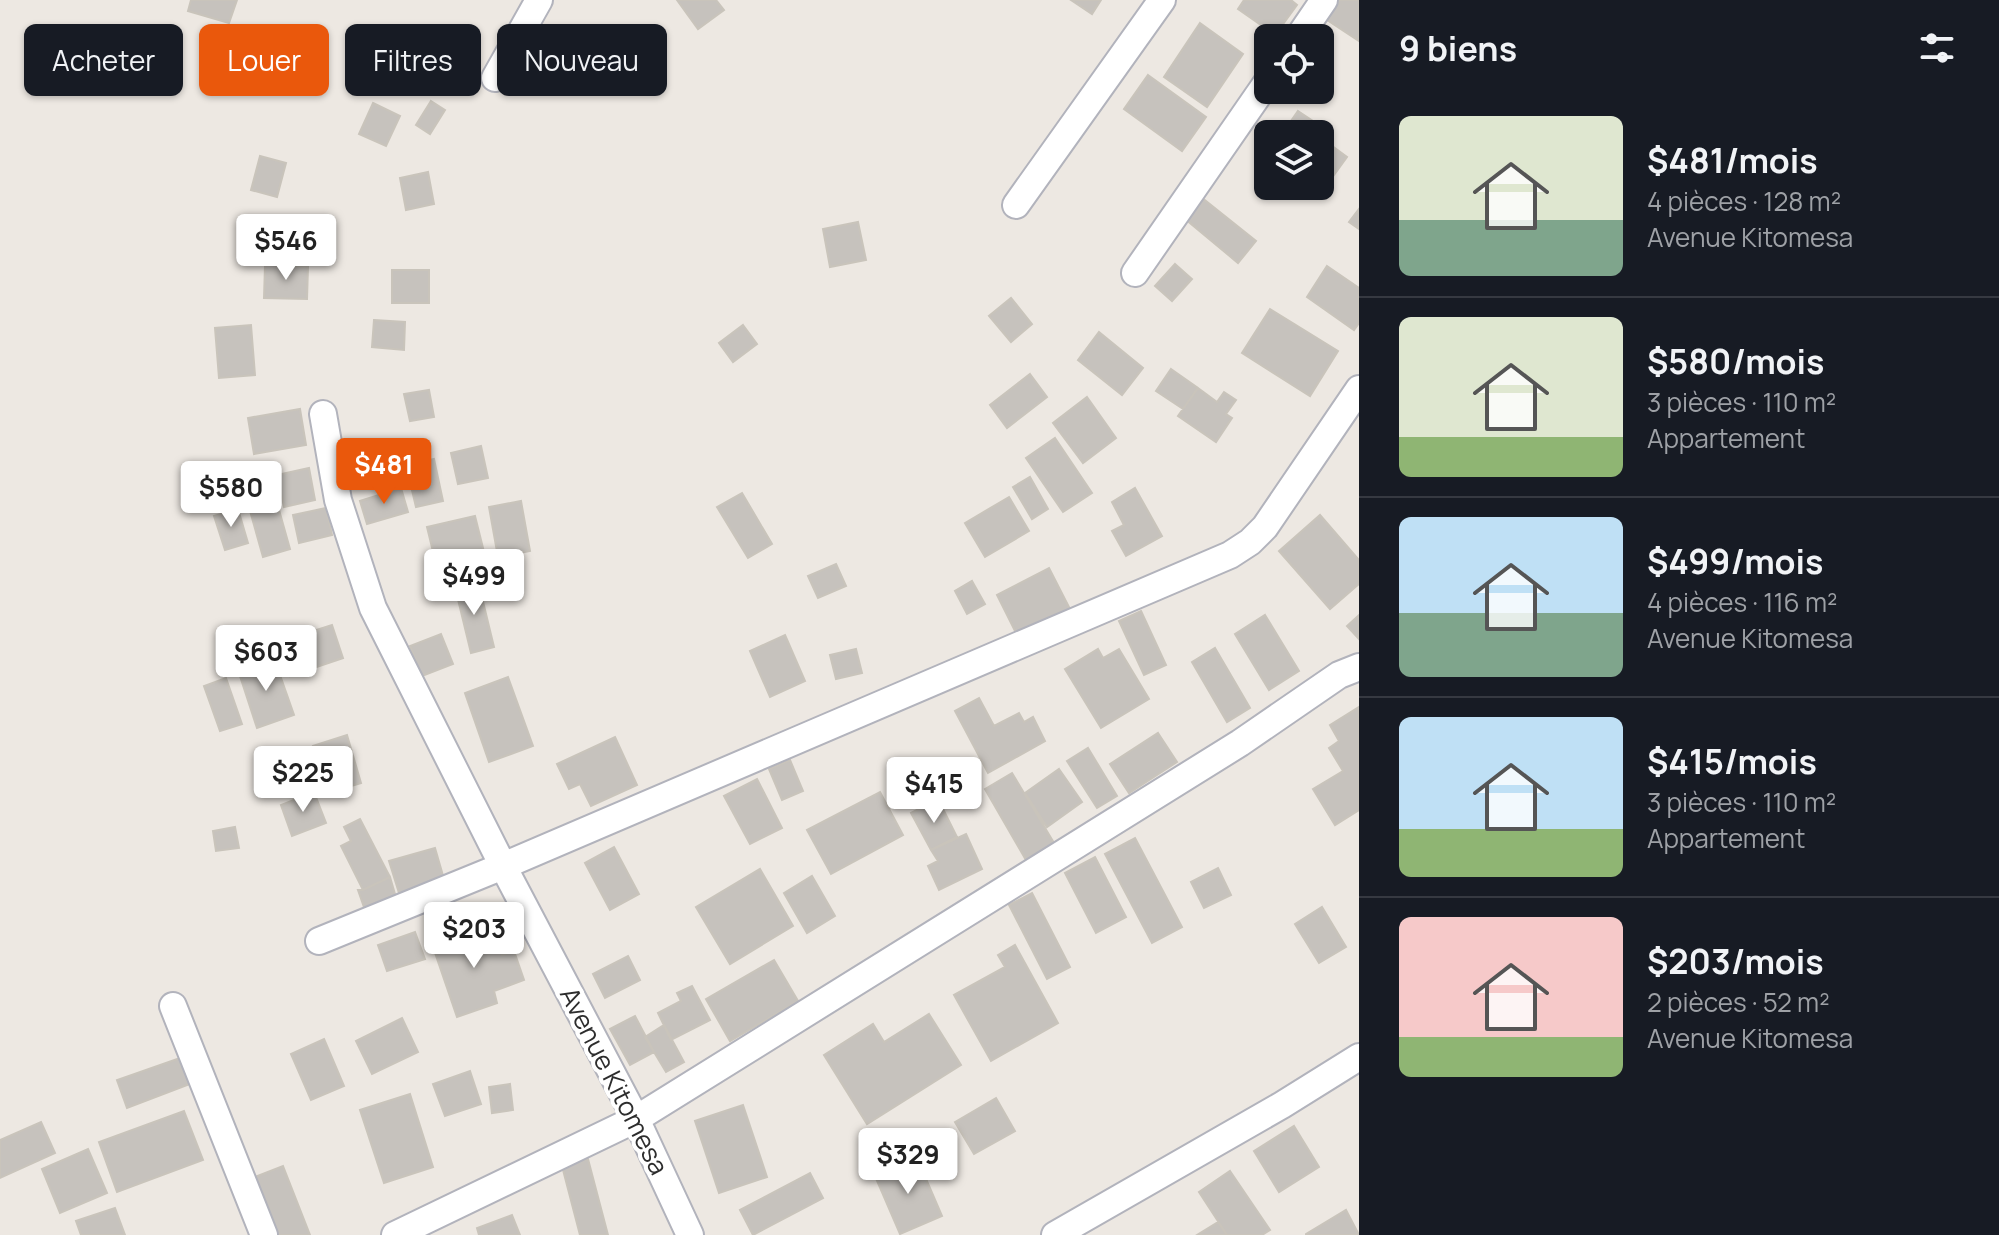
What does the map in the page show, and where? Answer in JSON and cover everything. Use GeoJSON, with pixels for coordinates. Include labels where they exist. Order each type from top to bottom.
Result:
{"type":"FeatureCollection","features":[{"type":"Feature","properties":{"kind":"street"},"geometry":{"type":"LineString","coordinates":[[495,78],[539,0]]}},
{"type":"Feature","properties":{"kind":"street"},"geometry":{"type":"LineString","coordinates":[[1016,205],[1162,0]]}},
{"type":"Feature","properties":{"kind":"street"},"geometry":{"type":"LineString","coordinates":[[1308,24],[1324,0]]}},
{"type":"Feature","properties":{"kind":"street"},"geometry":{"type":"LineString","coordinates":[[1135,273],[1254,101]]}},
{"type":"Feature","properties":{"kind":"street"},"geometry":{"type":"LineString","coordinates":[[319,941],[503,866],[1230,555],[1265,527],[1357,399]]}},
{"type":"Feature","properties":{"kind":"street","name":"Avenue Kitomesa"},"geometry":{"type":"LineString","coordinates":[[323,414],[338,500],[373,608],[503,866],[636,1119],[690,1235]]}},
{"type":"Feature","properties":{"kind":"street"},"geometry":{"type":"LineString","coordinates":[[395,1235],[636,1119],[1240,743],[1339,675],[1359,667]]}},
{"type":"Feature","properties":{"kind":"street"},"geometry":{"type":"LineString","coordinates":[[173,1006],[264,1235]]}},
{"type":"Feature","properties":{"kind":"street"},"geometry":{"type":"LineString","coordinates":[[1055,1235],[1282,1105],[1359,1057]]}},
{"type":"Feature","properties":{"kind":"building"},"geometry":{"type":"Polygon","coordinates":[[[191,0],[237,0],[229,23],[188,11],[191,0]]]}},
{"type":"Feature","properties":{"kind":"building"},"geometry":{"type":"Polygon","coordinates":[[[677,0],[716,0],[724,10],[698,29],[677,0]]]}},
{"type":"Feature","properties":{"kind":"building"},"geometry":{"type":"Polygon","coordinates":[[[1071,0],[1101,0],[1092,14],[1071,0]]]}},
{"type":"Feature","properties":{"kind":"building"},"geometry":{"type":"Polygon","coordinates":[[[1244,0],[1291,0],[1297,5],[1283,24],[1259,24],[1238,9],[1244,0]]]}},
{"type":"Feature","properties":{"kind":"building"},"geometry":{"type":"Polygon","coordinates":[[[1335,0],[1359,0],[1359,41],[1334,24],[1324,18],[1335,0]]]}},
{"type":"Feature","properties":{"kind":"building"},"geometry":{"type":"Polygon","coordinates":[[[1200,23],[1243,54],[1207,107],[1164,77],[1200,23]]]}},
{"type":"Feature","properties":{"kind":"building"},"geometry":{"type":"Polygon","coordinates":[[[1148,75],[1206,117],[1182,151],[1124,109],[1148,75]]]}},
{"type":"Feature","properties":{"kind":"building"},"geometry":{"type":"Polygon","coordinates":[[[431,101],[445,110],[430,134],[416,125],[431,101]]]}},
{"type":"Feature","properties":{"kind":"building"},"geometry":{"type":"Polygon","coordinates":[[[373,103],[400,116],[386,146],[359,134],[373,103]]]}},
{"type":"Feature","properties":{"kind":"building"},"geometry":{"type":"Polygon","coordinates":[[[1298,111],[1312,120],[1292,120],[1298,111]]]}},
{"type":"Feature","properties":{"kind":"building"},"geometry":{"type":"Polygon","coordinates":[[[1334,147],[1347,157],[1334,175],[1334,147]]]}},
{"type":"Feature","properties":{"kind":"building"},"geometry":{"type":"Polygon","coordinates":[[[260,156],[286,163],[277,197],[251,190],[260,156]]]}},
{"type":"Feature","properties":{"kind":"building"},"geometry":{"type":"Polygon","coordinates":[[[428,172],[434,204],[406,210],[400,178],[428,172]]]}},
{"type":"Feature","properties":{"kind":"building"},"geometry":{"type":"Polygon","coordinates":[[[1201,197],[1256,241],[1238,263],[1184,218],[1201,197]]]}},
{"type":"Feature","properties":{"kind":"building"},"geometry":{"type":"Polygon","coordinates":[[[1359,209],[1359,229],[1349,222],[1359,209]]]}},
{"type":"Feature","properties":{"kind":"building"},"geometry":{"type":"Polygon","coordinates":[[[858,222],[866,260],[830,267],[823,229],[858,222]]]}},
{"type":"Feature","properties":{"kind":"building"},"geometry":{"type":"Polygon","coordinates":[[[1175,264],[1192,279],[1172,301],[1155,286],[1175,264]]]}},
{"type":"Feature","properties":{"kind":"building"},"geometry":{"type":"Polygon","coordinates":[[[265,265],[308,267],[307,299],[264,298],[265,265]]]}},
{"type":"Feature","properties":{"kind":"building"},"geometry":{"type":"Polygon","coordinates":[[[1327,266],[1359,288],[1359,323],[1354,330],[1307,297],[1327,266]]]}},
{"type":"Feature","properties":{"kind":"building"},"geometry":{"type":"Polygon","coordinates":[[[392,270],[429,270],[429,303],[392,303],[392,270]]]}},
{"type":"Feature","properties":{"kind":"building"},"geometry":{"type":"Polygon","coordinates":[[[1011,298],[1032,324],[1011,342],[989,316],[1011,298]]]}},
{"type":"Feature","properties":{"kind":"building"},"geometry":{"type":"Polygon","coordinates":[[[1270,309],[1338,351],[1310,396],[1242,353],[1270,309]]]}},
{"type":"Feature","properties":{"kind":"building"},"geometry":{"type":"Polygon","coordinates":[[[374,320],[405,322],[404,350],[372,347],[374,320]]]}},
{"type":"Feature","properties":{"kind":"building"},"geometry":{"type":"Polygon","coordinates":[[[251,325],[255,375],[219,378],[215,328],[251,325]]]}},
{"type":"Feature","properties":{"kind":"building"},"geometry":{"type":"Polygon","coordinates":[[[743,325],[757,344],[733,362],[719,343],[743,325]]]}},
{"type":"Feature","properties":{"kind":"building"},"geometry":{"type":"Polygon","coordinates":[[[1099,332],[1143,368],[1122,395],[1078,360],[1099,332]]]}},
{"type":"Feature","properties":{"kind":"building"},"geometry":{"type":"Polygon","coordinates":[[[1171,369],[1198,388],[1183,409],[1156,391],[1171,369]]]}},
{"type":"Feature","properties":{"kind":"building"},"geometry":{"type":"Polygon","coordinates":[[[1030,374],[1047,397],[1007,428],[990,405],[1030,374]]]}},
{"type":"Feature","properties":{"kind":"building"},"geometry":{"type":"Polygon","coordinates":[[[1198,388],[1217,402],[1224,392],[1236,400],[1226,414],[1232,418],[1216,442],[1178,416],[1198,388]]]}},
{"type":"Feature","properties":{"kind":"building"},"geometry":{"type":"Polygon","coordinates":[[[429,390],[434,417],[410,421],[404,394],[429,390]]]}},
{"type":"Feature","properties":{"kind":"building"},"geometry":{"type":"Polygon","coordinates":[[[1087,397],[1116,438],[1083,463],[1053,423],[1087,397]]]}},
{"type":"Feature","properties":{"kind":"building"},"geometry":{"type":"Polygon","coordinates":[[[300,409],[306,445],[254,454],[248,418],[300,409]]]}},
{"type":"Feature","properties":{"kind":"building"},"geometry":{"type":"Polygon","coordinates":[[[1055,438],[1092,493],[1063,512],[1026,458],[1055,438]]]}},
{"type":"Feature","properties":{"kind":"building"},"geometry":{"type":"Polygon","coordinates":[[[481,446],[488,478],[458,484],[451,453],[481,446]]]}},
{"type":"Feature","properties":{"kind":"building"},"geometry":{"type":"Polygon","coordinates":[[[434,459],[443,501],[416,507],[406,465],[434,459]]]}},
{"type":"Feature","properties":{"kind":"building"},"geometry":{"type":"Polygon","coordinates":[[[309,468],[315,500],[284,507],[277,475],[309,468]]]}},
{"type":"Feature","properties":{"kind":"building"},"geometry":{"type":"Polygon","coordinates":[[[1030,477],[1048,509],[1032,519],[1013,487],[1030,477]]]}},
{"type":"Feature","properties":{"kind":"building"},"geometry":{"type":"Polygon","coordinates":[[[401,488],[408,512],[367,524],[360,501],[401,488]]]}},
{"type":"Feature","properties":{"kind":"building"},"geometry":{"type":"Polygon","coordinates":[[[1135,488],[1162,536],[1126,556],[1112,531],[1124,525],[1112,502],[1135,488]]]}},
{"type":"Feature","properties":{"kind":"building"},"geometry":{"type":"Polygon","coordinates":[[[274,492],[290,549],[263,557],[247,500],[274,492]]]}},
{"type":"Feature","properties":{"kind":"building"},"geometry":{"type":"Polygon","coordinates":[[[742,493],[772,544],[748,558],[717,507],[742,493]]]}},
{"type":"Feature","properties":{"kind":"building"},"geometry":{"type":"Polygon","coordinates":[[[1009,497],[1029,531],[985,557],[965,523],[1009,497]]]}},
{"type":"Feature","properties":{"kind":"building"},"geometry":{"type":"Polygon","coordinates":[[[521,501],[530,551],[498,557],[489,507],[521,501]]]}},
{"type":"Feature","properties":{"kind":"building"},"geometry":{"type":"Polygon","coordinates":[[[326,508],[332,535],[299,543],[293,515],[326,508]]]}},
{"type":"Feature","properties":{"kind":"building"},"geometry":{"type":"Polygon","coordinates":[[[238,509],[248,543],[225,550],[214,516],[238,509]]]}},
{"type":"Feature","properties":{"kind":"building"},"geometry":{"type":"Polygon","coordinates":[[[1320,515],[1359,560],[1359,584],[1330,609],[1279,551],[1320,515]]]}},
{"type":"Feature","properties":{"kind":"building"},"geometry":{"type":"Polygon","coordinates":[[[475,516],[486,560],[438,572],[427,527],[475,516]]]}},
{"type":"Feature","properties":{"kind":"building"},"geometry":{"type":"Polygon","coordinates":[[[836,564],[846,586],[818,598],[808,576],[836,564]]]}},
{"type":"Feature","properties":{"kind":"building"},"geometry":{"type":"Polygon","coordinates":[[[1049,568],[1070,609],[1017,635],[997,595],[1049,568]]]}},
{"type":"Feature","properties":{"kind":"building"},"geometry":{"type":"Polygon","coordinates":[[[478,581],[494,647],[471,653],[455,587],[478,581]]]}},
{"type":"Feature","properties":{"kind":"building"},"geometry":{"type":"Polygon","coordinates":[[[972,581],[985,604],[967,614],[955,591],[972,581]]]}},
{"type":"Feature","properties":{"kind":"building"},"geometry":{"type":"Polygon","coordinates":[[[1141,611],[1166,665],[1144,675],[1119,621],[1141,611]]]}},
{"type":"Feature","properties":{"kind":"building"},"geometry":{"type":"Polygon","coordinates":[[[1265,615],[1299,671],[1269,690],[1235,634],[1265,615]]]}},
{"type":"Feature","properties":{"kind":"building"},"geometry":{"type":"Polygon","coordinates":[[[1359,615],[1359,639],[1347,626],[1359,615]]]}},
{"type":"Feature","properties":{"kind":"building"},"geometry":{"type":"Polygon","coordinates":[[[332,625],[343,658],[290,676],[279,642],[332,625]]]}},
{"type":"Feature","properties":{"kind":"building"},"geometry":{"type":"Polygon","coordinates":[[[441,634],[453,664],[422,676],[410,646],[441,634]]]}},
{"type":"Feature","properties":{"kind":"building"},"geometry":{"type":"Polygon","coordinates":[[[785,635],[805,681],[770,697],[750,651],[785,635]]]}},
{"type":"Feature","properties":{"kind":"building"},"geometry":{"type":"Polygon","coordinates":[[[1215,648],[1250,708],[1227,722],[1192,662],[1215,648]]]}},
{"type":"Feature","properties":{"kind":"building"},"geometry":{"type":"Polygon","coordinates":[[[856,649],[862,673],[836,679],[830,655],[856,649]]]}},
{"type":"Feature","properties":{"kind":"building"},"geometry":{"type":"Polygon","coordinates":[[[1098,649],[1103,658],[1119,649],[1149,699],[1101,728],[1065,669],[1098,649]]]}},
{"type":"Feature","properties":{"kind":"building"},"geometry":{"type":"Polygon","coordinates":[[[274,658],[294,715],[257,728],[238,670],[274,658]]]}},
{"type":"Feature","properties":{"kind":"building"},"geometry":{"type":"Polygon","coordinates":[[[508,677],[533,746],[489,762],[465,693],[508,677]]]}},
{"type":"Feature","properties":{"kind":"building"},"geometry":{"type":"Polygon","coordinates":[[[226,678],[242,724],[220,731],[204,686],[226,678]]]}},
{"type":"Feature","properties":{"kind":"building"},"geometry":{"type":"Polygon","coordinates":[[[979,698],[994,726],[1019,713],[1024,722],[1033,717],[1045,741],[988,773],[955,711],[979,698]]]}},
{"type":"Feature","properties":{"kind":"building"},"geometry":{"type":"Polygon","coordinates":[[[1359,707],[1359,810],[1335,825],[1313,789],[1343,771],[1329,748],[1339,741],[1330,725],[1359,707]]]}},
{"type":"Feature","properties":{"kind":"building"},"geometry":{"type":"Polygon","coordinates":[[[1158,733],[1177,762],[1129,793],[1110,764],[1158,733]]]}},
{"type":"Feature","properties":{"kind":"building"},"geometry":{"type":"Polygon","coordinates":[[[347,735],[361,783],[328,793],[313,746],[347,735]]]}},
{"type":"Feature","properties":{"kind":"building"},"geometry":{"type":"Polygon","coordinates":[[[615,737],[637,785],[591,806],[580,784],[569,789],[557,764],[615,737]]]}},
{"type":"Feature","properties":{"kind":"building"},"geometry":{"type":"Polygon","coordinates":[[[1088,748],[1117,796],[1097,808],[1067,761],[1088,748]]]}},
{"type":"Feature","properties":{"kind":"building"},"geometry":{"type":"Polygon","coordinates":[[[790,760],[803,791],[782,800],[769,769],[790,760]]]}},
{"type":"Feature","properties":{"kind":"building"},"geometry":{"type":"Polygon","coordinates":[[[1059,769],[1082,802],[1047,827],[1025,793],[1059,769]]]}},
{"type":"Feature","properties":{"kind":"building"},"geometry":{"type":"Polygon","coordinates":[[[1012,773],[1054,843],[1026,860],[985,789],[1012,773]]]}},
{"type":"Feature","properties":{"kind":"building"},"geometry":{"type":"Polygon","coordinates":[[[757,779],[782,828],[750,844],[724,796],[757,779]]]}},
{"type":"Feature","properties":{"kind":"building"},"geometry":{"type":"Polygon","coordinates":[[[314,792],[326,823],[292,836],[281,805],[314,792]]]}},
{"type":"Feature","properties":{"kind":"building"},"geometry":{"type":"Polygon","coordinates":[[[880,792],[903,835],[831,874],[807,830],[880,792]]]}},
{"type":"Feature","properties":{"kind":"building"},"geometry":{"type":"Polygon","coordinates":[[[938,799],[957,837],[931,850],[911,813],[938,799]]]}},
{"type":"Feature","properties":{"kind":"building"},"geometry":{"type":"Polygon","coordinates":[[[360,819],[390,877],[363,890],[341,846],[351,841],[344,827],[360,819]]]}},
{"type":"Feature","properties":{"kind":"building"},"geometry":{"type":"Polygon","coordinates":[[[235,827],[239,848],[216,851],[213,831],[235,827]]]}},
{"type":"Feature","properties":{"kind":"building"},"geometry":{"type":"Polygon","coordinates":[[[966,834],[982,869],[939,890],[928,866],[938,861],[931,850],[966,834]]]}},
{"type":"Feature","properties":{"kind":"building"},"geometry":{"type":"Polygon","coordinates":[[[1135,838],[1182,927],[1152,943],[1105,854],[1135,838]]]}},
{"type":"Feature","properties":{"kind":"building"},"geometry":{"type":"Polygon","coordinates":[[[614,847],[639,894],[610,910],[585,863],[614,847]]]}},
{"type":"Feature","properties":{"kind":"building"},"geometry":{"type":"Polygon","coordinates":[[[435,848],[444,879],[399,893],[389,861],[435,848]]]}},
{"type":"Feature","properties":{"kind":"building"},"geometry":{"type":"Polygon","coordinates":[[[1095,857],[1126,917],[1096,933],[1065,873],[1095,857]]]}},
{"type":"Feature","properties":{"kind":"building"},"geometry":{"type":"Polygon","coordinates":[[[1218,868],[1231,895],[1204,908],[1191,882],[1218,868]]]}},
{"type":"Feature","properties":{"kind":"building"},"geometry":{"type":"Polygon","coordinates":[[[760,869],[793,926],[730,964],[696,907],[760,869]]]}},
{"type":"Feature","properties":{"kind":"building"},"geometry":{"type":"Polygon","coordinates":[[[812,876],[835,916],[807,933],[784,893],[812,876]]]}},
{"type":"Feature","properties":{"kind":"building"},"geometry":{"type":"Polygon","coordinates":[[[390,877],[397,901],[366,913],[358,890],[390,877]]]}},
{"type":"Feature","properties":{"kind":"building"},"geometry":{"type":"Polygon","coordinates":[[[1032,893],[1070,967],[1047,979],[1009,905],[1032,893]]]}},
{"type":"Feature","properties":{"kind":"building"},"geometry":{"type":"Polygon","coordinates":[[[1322,907],[1346,947],[1319,963],[1295,924],[1322,907]]]}},
{"type":"Feature","properties":{"kind":"building"},"geometry":{"type":"Polygon","coordinates":[[[458,928],[463,943],[495,932],[502,955],[514,951],[524,980],[494,991],[497,1003],[457,1017],[430,938],[458,928]]]}},
{"type":"Feature","properties":{"kind":"building"},"geometry":{"type":"Polygon","coordinates":[[[415,932],[425,959],[387,971],[378,945],[415,932]]]}},
{"type":"Feature","properties":{"kind":"building"},"geometry":{"type":"Polygon","coordinates":[[[1015,945],[1058,1023],[991,1061],[954,995],[1005,967],[998,955],[1015,945]]]}},
{"type":"Feature","properties":{"kind":"building"},"geometry":{"type":"Polygon","coordinates":[[[628,956],[640,980],[605,998],[593,974],[628,956]]]}},
{"type":"Feature","properties":{"kind":"building"},"geometry":{"type":"Polygon","coordinates":[[[774,960],[798,1001],[730,1041],[706,999],[774,960]]]}},
{"type":"Feature","properties":{"kind":"building"},"geometry":{"type":"Polygon","coordinates":[[[692,986],[710,1020],[671,1040],[658,1013],[681,1001],[677,993],[692,986]]]}},
{"type":"Feature","properties":{"kind":"building"},"geometry":{"type":"Polygon","coordinates":[[[929,1014],[961,1065],[867,1124],[824,1055],[873,1024],[884,1042],[929,1014]]]}},
{"type":"Feature","properties":{"kind":"building"},"geometry":{"type":"Polygon","coordinates":[[[635,1016],[654,1052],[630,1065],[610,1029],[635,1016]]]}},
{"type":"Feature","properties":{"kind":"building"},"geometry":{"type":"Polygon","coordinates":[[[402,1018],[418,1052],[372,1074],[356,1041],[402,1018]]]}},
{"type":"Feature","properties":{"kind":"building"},"geometry":{"type":"Polygon","coordinates":[[[664,1025],[684,1062],[666,1072],[645,1037],[664,1025]]]}},
{"type":"Feature","properties":{"kind":"building"},"geometry":{"type":"Polygon","coordinates":[[[324,1039],[344,1086],[311,1100],[291,1054],[324,1039]]]}},
{"type":"Feature","properties":{"kind":"building"},"geometry":{"type":"Polygon","coordinates":[[[180,1058],[190,1084],[127,1108],[117,1080],[180,1058]]]}},
{"type":"Feature","properties":{"kind":"building"},"geometry":{"type":"Polygon","coordinates":[[[470,1071],[481,1104],[445,1116],[433,1084],[470,1071]]]}},
{"type":"Feature","properties":{"kind":"building"},"geometry":{"type":"Polygon","coordinates":[[[510,1084],[513,1110],[492,1113],[489,1087],[510,1084]]]}},
{"type":"Feature","properties":{"kind":"building"},"geometry":{"type":"Polygon","coordinates":[[[410,1094],[433,1167],[384,1183],[360,1110],[410,1094]]]}},
{"type":"Feature","properties":{"kind":"building"},"geometry":{"type":"Polygon","coordinates":[[[996,1098],[1015,1131],[974,1154],[955,1122],[996,1098]]]}},
{"type":"Feature","properties":{"kind":"building"},"geometry":{"type":"Polygon","coordinates":[[[743,1105],[767,1177],[719,1193],[695,1121],[743,1105]]]}},
{"type":"Feature","properties":{"kind":"building"},"geometry":{"type":"Polygon","coordinates":[[[184,1111],[203,1160],[117,1192],[99,1142],[184,1111]]]}},
{"type":"Feature","properties":{"kind":"building"},"geometry":{"type":"Polygon","coordinates":[[[41,1122],[55,1153],[0,1178],[0,1140],[41,1122]]]}},
{"type":"Feature","properties":{"kind":"building"},"geometry":{"type":"Polygon","coordinates":[[[1294,1126],[1319,1167],[1279,1192],[1254,1151],[1294,1126]]]}},
{"type":"Feature","properties":{"kind":"building"},"geometry":{"type":"Polygon","coordinates":[[[88,1149],[107,1193],[60,1213],[42,1169],[88,1149]]]}},
{"type":"Feature","properties":{"kind":"building"},"geometry":{"type":"Polygon","coordinates":[[[917,1158],[942,1216],[900,1234],[875,1176],[917,1158]]]}},
{"type":"Feature","properties":{"kind":"building"},"geometry":{"type":"Polygon","coordinates":[[[588,1159],[608,1235],[580,1235],[562,1166],[588,1159]]]}},
{"type":"Feature","properties":{"kind":"building"},"geometry":{"type":"Polygon","coordinates":[[[283,1166],[310,1235],[274,1235],[252,1178],[283,1166]]]}},
{"type":"Feature","properties":{"kind":"building"},"geometry":{"type":"Polygon","coordinates":[[[1230,1171],[1270,1230],[1262,1235],[1227,1235],[1199,1192],[1230,1171]]]}},
{"type":"Feature","properties":{"kind":"building"},"geometry":{"type":"Polygon","coordinates":[[[810,1173],[823,1198],[753,1235],[740,1210],[810,1173]]]}},
{"type":"Feature","properties":{"kind":"building"},"geometry":{"type":"Polygon","coordinates":[[[115,1208],[125,1235],[81,1235],[76,1221],[115,1208]]]}},
{"type":"Feature","properties":{"kind":"building"},"geometry":{"type":"Polygon","coordinates":[[[1346,1210],[1359,1235],[1306,1235],[1306,1234],[1346,1210]]]}},
{"type":"Feature","properties":{"kind":"building"},"geometry":{"type":"Polygon","coordinates":[[[512,1215],[520,1235],[479,1235],[477,1228],[512,1215]]]}},
{"type":"Feature","properties":{"kind":"building"},"geometry":{"type":"Polygon","coordinates":[[[1218,1222],[1227,1235],[1197,1235],[1218,1222]]]}}]}
